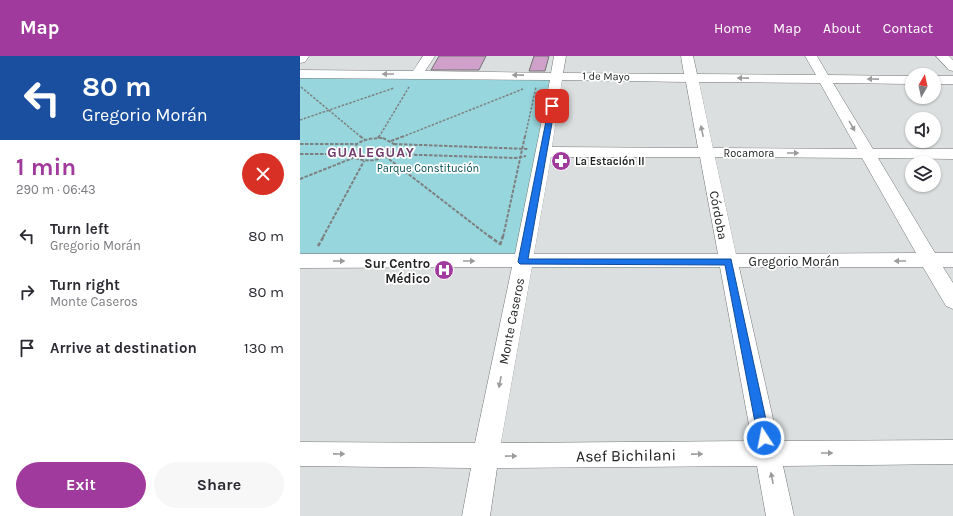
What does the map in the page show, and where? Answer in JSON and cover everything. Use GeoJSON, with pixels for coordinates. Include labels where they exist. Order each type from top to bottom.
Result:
{"type":"FeatureCollection","features":[{"type":"Feature","properties":{"kind":"street"},"geometry":{"type":"LineString","coordinates":[[300,59],[303,56]]}},
{"type":"Feature","properties":{"kind":"street"},"geometry":{"type":"LineString","coordinates":[[414,78],[429,56]]}},
{"type":"Feature","properties":{"kind":"street","name":"Monte Caseros"},"geometry":{"type":"LineString","coordinates":[[476,516],[485,456],[544,152],[560,56]]}},
{"type":"Feature","properties":{"kind":"street","name":"Córdoba"},"geometry":{"type":"LineString","coordinates":[[687,56],[780,516]]}},
{"type":"Feature","properties":{"kind":"street"},"geometry":{"type":"LineString","coordinates":[[811,56],[953,302]]}},
{"type":"Feature","properties":{"kind":"street"},"geometry":{"type":"LineString","coordinates":[[942,56],[953,67]]}},
{"type":"Feature","properties":{"kind":"street","name":"1 de Mayo"},"geometry":{"type":"LineString","coordinates":[[300,74],[414,78],[557,76],[905,80]]}},
{"type":"Feature","properties":{"kind":"street"},"geometry":{"type":"LineString","coordinates":[[941,80],[953,80]]}},
{"type":"Feature","properties":{"kind":"street","name":"Rocamora"},"geometry":{"type":"LineString","coordinates":[[544,152],[953,154]]}},
{"type":"Feature","properties":{"kind":"street"},"geometry":{"type":"LineString","coordinates":[[300,278],[310,253]]}},
{"type":"Feature","properties":{"kind":"street","name":"Gregorio Morán"},"geometry":{"type":"LineString","coordinates":[[310,253],[523,262],[953,260]]}},
{"type":"Feature","properties":{"kind":"street","name":"Asef Bichilani"},"geometry":{"type":"LineString","coordinates":[[300,454],[485,456],[953,452]]}},
{"type":"Feature","properties":{"kind":"path"},"geometry":{"type":"LineString","coordinates":[[404,85],[414,78]]}},
{"type":"Feature","properties":{"kind":"path"},"geometry":{"type":"LineString","coordinates":[[378,138],[414,78]]}},
{"type":"Feature","properties":{"kind":"path"},"geometry":{"type":"LineString","coordinates":[[391,141],[537,84],[501,245]]}},
{"type":"Feature","properties":{"kind":"path"},"geometry":{"type":"LineString","coordinates":[[300,86],[366,140]]}},
{"type":"Feature","properties":{"kind":"path"},"geometry":{"type":"LineString","coordinates":[[300,120],[397,88]]}},
{"type":"Feature","properties":{"kind":"path"},"geometry":{"type":"LineString","coordinates":[[350,154],[353,147],[357,144],[366,140],[378,138],[391,141],[394,144],[522,148],[544,152]]}},
{"type":"Feature","properties":{"kind":"path"},"geometry":{"type":"LineString","coordinates":[[300,144],[357,144]]}},
{"type":"Feature","properties":{"kind":"path"},"geometry":{"type":"LineString","coordinates":[[300,179],[353,158],[364,161],[385,156],[392,151],[394,144]]}},
{"type":"Feature","properties":{"kind":"path"},"geometry":{"type":"LineString","coordinates":[[389,154],[520,158],[544,152]]}},
{"type":"Feature","properties":{"kind":"path"},"geometry":{"type":"LineString","coordinates":[[300,154],[350,154]]}},
{"type":"Feature","properties":{"kind":"path"},"geometry":{"type":"LineString","coordinates":[[350,154],[353,158]]}},
{"type":"Feature","properties":{"kind":"path"},"geometry":{"type":"LineString","coordinates":[[385,156],[501,245]]}},
{"type":"Feature","properties":{"kind":"path"},"geometry":{"type":"LineString","coordinates":[[310,253],[364,161]]}},
{"type":"Feature","properties":{"kind":"path"},"geometry":{"type":"LineString","coordinates":[[310,253],[326,245]]}},
{"type":"Feature","properties":{"kind":"path"},"geometry":{"type":"LineString","coordinates":[[493,245],[501,245]]}},
{"type":"Feature","properties":{"kind":"green space","name":"Parque Constitución"},"geometry":{"type":"Polygon","coordinates":[[[300,74],[557,76],[522,261],[300,259],[300,74]]]}},
{"type":"Feature","properties":{"kind":"building"},"geometry":{"type":"Polygon","coordinates":[[[439,56],[486,56],[479,70],[431,70],[439,56]]]}},
{"type":"Feature","properties":{"kind":"building"},"geometry":{"type":"Polygon","coordinates":[[[534,56],[549,56],[545,71],[529,71],[534,56]]]}},
{"type":"Feature","properties":{"kind":"place","name":"La Estación II"},"geometry":{"type":"Point","coordinates":[561,161]}},
{"type":"Feature","properties":{"kind":"place","name":"Sur Centro Médico"},"geometry":{"type":"Point","coordinates":[444,270]}},
{"type":"Feature","properties":{"kind":"district","name":"GUALEGUAY"},"geometry":{"type":"Point","coordinates":[371,152]}},
{"type":"Feature","properties":{"kind":"route"},"geometry":{"type":"LineString","coordinates":[[552,106],[523,262],[728,262],[764,438]]}}]}
